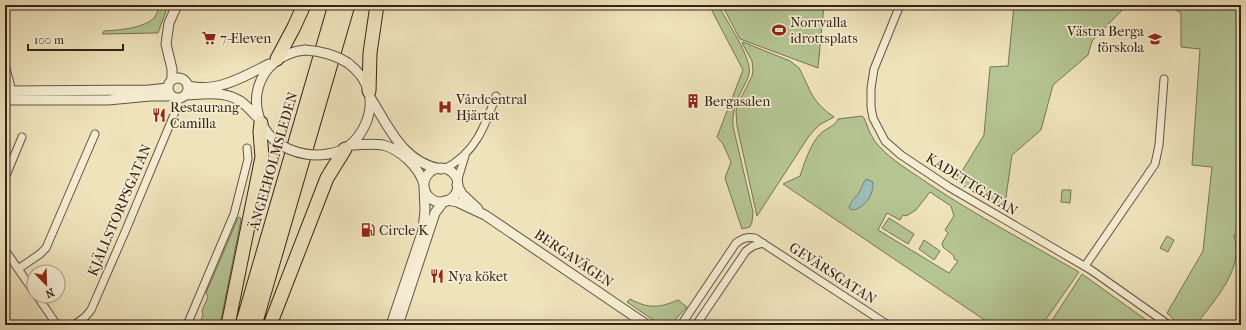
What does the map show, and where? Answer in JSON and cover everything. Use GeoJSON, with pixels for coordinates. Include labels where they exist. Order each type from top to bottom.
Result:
{"type":"FeatureCollection","features":[{"type":"Feature","properties":{"kind":"highway"},"geometry":{"type":"LineString","coordinates":[[275,61],[294,27],[304,5]]}},
{"type":"Feature","properties":{"kind":"highway","name":"ÄNGELHOLMSLEDEN"},"geometry":{"type":"LineString","coordinates":[[242,325],[335,5]]}},
{"type":"Feature","properties":{"kind":"highway","name":"ÄNGELHOLMSLEDEN"},"geometry":{"type":"LineString","coordinates":[[255,325],[348,5]]}},
{"type":"Feature","properties":{"kind":"highway"},"geometry":{"type":"LineString","coordinates":[[369,94],[370,53],[377,5]]}},
{"type":"Feature","properties":{"kind":"highway"},"geometry":{"type":"LineString","coordinates":[[228,325],[262,157],[260,132],[261,122]]}},
{"type":"Feature","properties":{"kind":"highway"},"geometry":{"type":"LineString","coordinates":[[270,325],[327,178],[348,147]]}},
{"type":"Feature","properties":{"kind":"street"},"geometry":{"type":"LineString","coordinates":[[177,5],[169,23],[166,44],[178,89]]}},
{"type":"Feature","properties":{"kind":"street","name":"KADETTGATAN"},"geometry":{"type":"LineString","coordinates":[[900,5],[884,42],[872,79],[871,106],[876,125],[882,136],[896,151],[949,187],[1085,266],[1140,303],[1169,325]]}},
{"type":"Feature","properties":{"kind":"street"},"geometry":{"type":"LineString","coordinates":[[5,64],[9,96],[203,88],[218,86],[237,79],[288,54],[305,50],[317,50],[329,53],[348,63],[359,72],[369,94],[398,143],[419,161],[452,173],[457,183]]}},
{"type":"Feature","properties":{"kind":"street"},"geometry":{"type":"LineString","coordinates":[[261,122],[257,103],[257,91],[261,78],[275,61]]}},
{"type":"Feature","properties":{"kind":"street"},"geometry":{"type":"LineString","coordinates":[[1085,266],[1155,164],[1159,145],[1164,79]]}},
{"type":"Feature","properties":{"kind":"street"},"geometry":{"type":"LineString","coordinates":[[178,89],[228,96],[244,105],[261,122],[270,136],[279,144],[302,154],[328,154],[348,147],[382,145],[397,152],[417,170],[430,198],[437,201],[446,201]]}},
{"type":"Feature","properties":{"kind":"street","name":"KJÄLLSTORPSGATAN"},"geometry":{"type":"LineString","coordinates":[[74,325],[85,317],[91,310],[178,105],[178,89]]}},
{"type":"Feature","properties":{"kind":"street"},"geometry":{"type":"LineString","coordinates":[[348,147],[361,133],[366,121],[371,104],[369,94]]}},
{"type":"Feature","properties":{"kind":"street"},"geometry":{"type":"LineString","coordinates":[[391,325],[421,238],[424,218],[424,186],[428,175],[434,170],[442,169],[457,161],[466,153],[482,131],[496,96]]}},
{"type":"Feature","properties":{"kind":"street"},"geometry":{"type":"LineString","coordinates":[[18,269],[46,248],[95,134]]}},
{"type":"Feature","properties":{"kind":"street"},"geometry":{"type":"LineString","coordinates":[[5,178],[22,137]]}},
{"type":"Feature","properties":{"kind":"street"},"geometry":{"type":"LineString","coordinates":[[187,325],[234,214],[248,159],[247,148]]}},
{"type":"Feature","properties":{"kind":"street"},"geometry":{"type":"LineString","coordinates":[[398,325],[435,213],[455,194],[466,153]]}},
{"type":"Feature","properties":{"kind":"street","name":"BERGAVÄGEN"},"geometry":{"type":"LineString","coordinates":[[457,183],[462,194],[485,215],[647,325]]}},
{"type":"Feature","properties":{"kind":"street","name":"BERGAVÄGEN"},"geometry":{"type":"LineString","coordinates":[[446,201],[457,202],[485,215]]}},
{"type":"Feature","properties":{"kind":"street","name":"GEVÄRSGATAN"},"geometry":{"type":"LineString","coordinates":[[681,325],[736,243],[750,237],[763,243],[888,325]]}},
{"type":"Feature","properties":{"kind":"street"},"geometry":{"type":"LineString","coordinates":[[696,325],[746,251],[753,246],[763,243]]}},
{"type":"Feature","properties":{"kind":"street"},"geometry":{"type":"LineString","coordinates":[[5,250],[26,280]]}},
{"type":"Feature","properties":{"kind":"street"},"geometry":{"type":"LineString","coordinates":[[43,304],[57,325]]}},
{"type":"Feature","properties":{"kind":"green space"},"geometry":{"type":"Polygon","coordinates":[[[159,5],[162,5],[166,11],[158,33],[102,34],[104,31],[131,28],[150,21],[155,17],[159,5]]]}},
{"type":"Feature","properties":{"kind":"green space"},"geometry":{"type":"Polygon","coordinates":[[[709,5],[718,5],[743,50],[749,67],[748,78],[738,97],[733,116],[733,126],[753,212],[750,227],[742,229],[725,178],[731,162],[723,144],[717,137],[743,70],[709,5]]]}},
{"type":"Feature","properties":{"kind":"green space","name":"Norrvalla idrottsplats"},"geometry":{"type":"Polygon","coordinates":[[[722,5],[824,5],[818,68],[740,39],[722,5]]]}},
{"type":"Feature","properties":{"kind":"green space"},"geometry":{"type":"Polygon","coordinates":[[[1014,5],[1127,5],[1092,41],[1088,55],[1053,85],[1041,130],[1012,155],[1004,211],[956,181],[984,135],[990,67],[1008,66],[1014,5]]]}},
{"type":"Feature","properties":{"kind":"green space"},"geometry":{"type":"Polygon","coordinates":[[[1167,5],[1241,5],[1241,235],[1234,235],[1236,252],[1231,274],[1196,325],[1179,325],[1167,313],[1203,251],[1212,167],[1192,165],[1200,49],[1181,47],[1181,13],[1167,5]]]}},
{"type":"Feature","properties":{"kind":"green space"},"geometry":{"type":"Polygon","coordinates":[[[743,42],[790,61],[799,68],[812,95],[820,106],[834,117],[819,125],[809,136],[757,216],[737,126],[736,111],[738,104],[752,76],[753,70],[752,61],[742,43],[743,42]]]}},
{"type":"Feature","properties":{"kind":"green space"},"geometry":{"type":"Polygon","coordinates":[[[862,116],[873,139],[889,156],[902,166],[966,207],[1079,272],[1042,325],[992,325],[783,184],[800,176],[808,153],[817,137],[833,125],[838,119],[862,116]],[[930,192],[916,210],[906,216],[903,215],[900,220],[887,213],[878,230],[949,273],[958,261],[954,259],[954,256],[943,247],[942,243],[948,233],[945,230],[954,216],[951,206],[930,192]]]}},
{"type":"Feature","properties":{"kind":"green space"},"geometry":{"type":"Polygon","coordinates":[[[1062,190],[1071,190],[1070,203],[1061,202],[1062,190]]]}},
{"type":"Feature","properties":{"kind":"green space"},"geometry":{"type":"Polygon","coordinates":[[[240,217],[241,220],[220,325],[199,325],[203,315],[202,311],[208,297],[206,293],[238,218],[240,217]]]}},
{"type":"Feature","properties":{"kind":"green space"},"geometry":{"type":"Polygon","coordinates":[[[889,218],[914,234],[908,244],[882,228],[889,218]]]}},
{"type":"Feature","properties":{"kind":"green space"},"geometry":{"type":"Polygon","coordinates":[[[1167,236],[1174,240],[1168,252],[1160,248],[1167,236]]]}},
{"type":"Feature","properties":{"kind":"green space"},"geometry":{"type":"Polygon","coordinates":[[[924,240],[940,251],[934,260],[919,249],[924,240]]]}},
{"type":"Feature","properties":{"kind":"green space"},"geometry":{"type":"Polygon","coordinates":[[[1082,274],[1149,322],[1153,325],[1049,325],[1082,274]]]}},
{"type":"Feature","properties":{"kind":"green space"},"geometry":{"type":"Polygon","coordinates":[[[630,299],[649,306],[665,305],[678,300],[687,307],[673,322],[663,324],[653,320],[627,302],[630,299]]]}},
{"type":"Feature","properties":{"kind":"water"},"geometry":{"type":"Polygon","coordinates":[[[866,179],[873,182],[872,192],[864,204],[852,210],[849,208],[852,201],[859,193],[866,179]]]}},
{"type":"Feature","properties":{"kind":"place","name":"Norrvalla idrottsplats"},"geometry":{"type":"Point","coordinates":[779,30]}},
{"type":"Feature","properties":{"kind":"place","name":"7-Eleven"},"geometry":{"type":"Point","coordinates":[209,38]}},
{"type":"Feature","properties":{"kind":"place","name":"Västra Berga förskola"},"geometry":{"type":"Point","coordinates":[1155,39]}},
{"type":"Feature","properties":{"kind":"place","name":"Bergasalen"},"geometry":{"type":"Point","coordinates":[693,101]}},
{"type":"Feature","properties":{"kind":"place","name":"Vårdcentral Hjärtat"},"geometry":{"type":"Point","coordinates":[445,107]}},
{"type":"Feature","properties":{"kind":"place","name":"Restaurang Camilla"},"geometry":{"type":"Point","coordinates":[159,115]}},
{"type":"Feature","properties":{"kind":"place","name":"Circle K"},"geometry":{"type":"Point","coordinates":[368,230]}},
{"type":"Feature","properties":{"kind":"place","name":"Nya köket"},"geometry":{"type":"Point","coordinates":[437,276]}}]}
